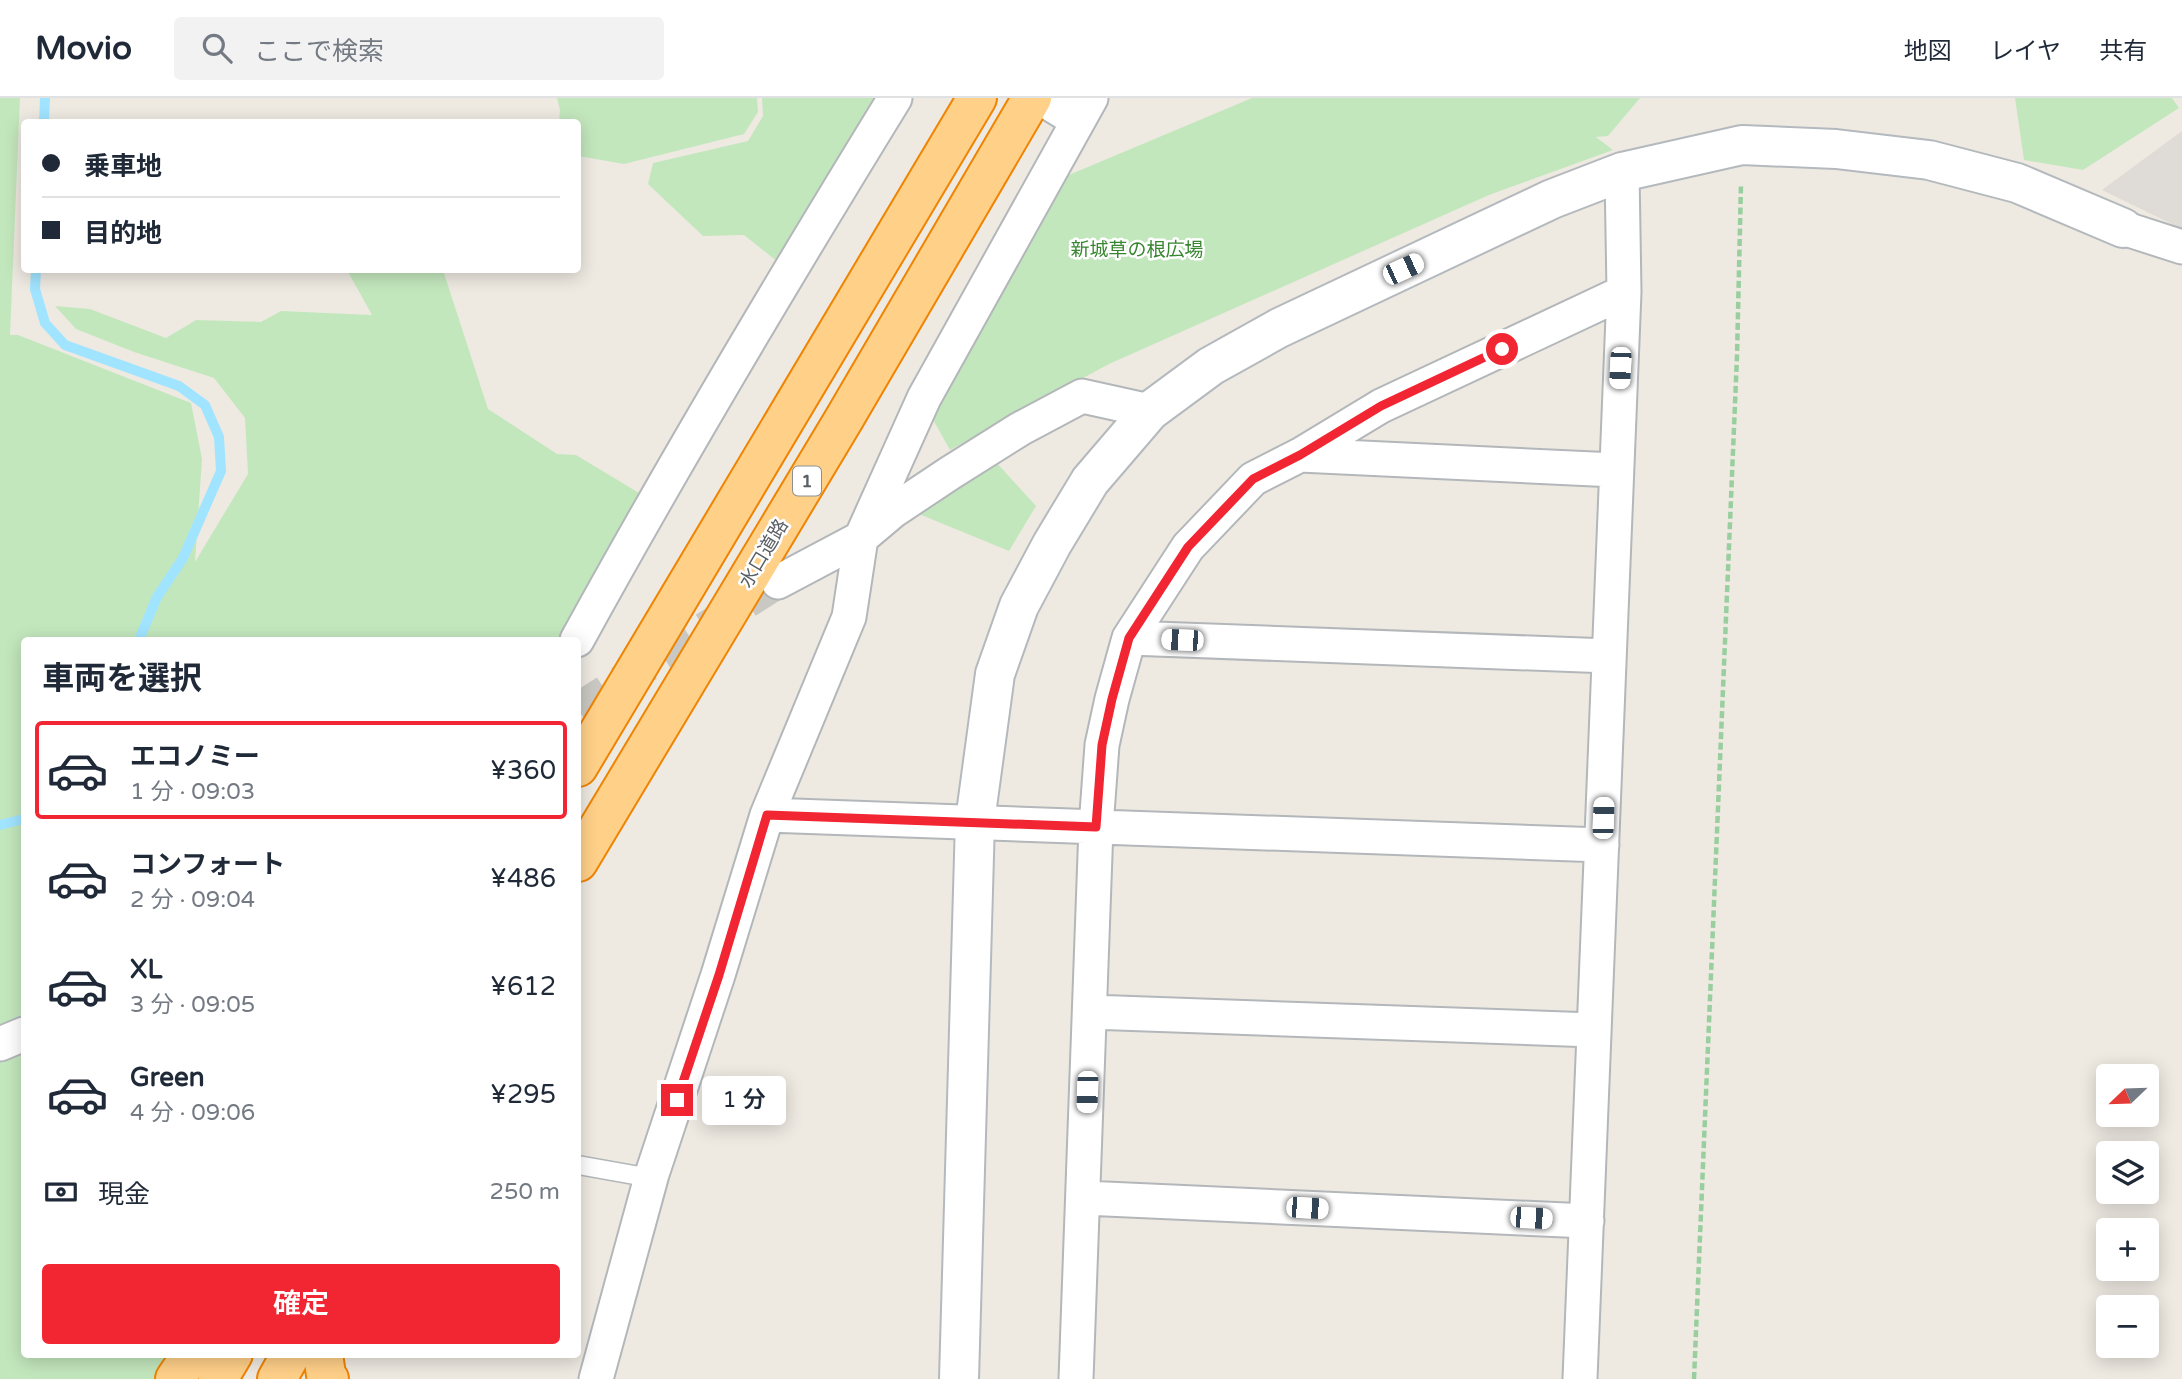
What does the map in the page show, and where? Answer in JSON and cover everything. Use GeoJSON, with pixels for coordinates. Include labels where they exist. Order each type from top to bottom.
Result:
{"type":"FeatureCollection","features":[{"type":"Feature","properties":{"kind":"highway"},"geometry":{"type":"LineString","coordinates":[[581,762],[976,98]]}},
{"type":"Feature","properties":{"kind":"highway","name":"水口道路"},"geometry":{"type":"LineString","coordinates":[[581,857],[837,431],[1063,106]]}},
{"type":"Feature","properties":{"kind":"highway"},"geometry":{"type":"LineString","coordinates":[[175,1379],[189,1358]]}},
{"type":"Feature","properties":{"kind":"highway"},"geometry":{"type":"LineString","coordinates":[[218,1379],[231,1358]]}},
{"type":"Feature","properties":{"kind":"highway"},"geometry":{"type":"LineString","coordinates":[[277,1379],[289,1358]]}},
{"type":"Feature","properties":{"kind":"highway"},"geometry":{"type":"LineString","coordinates":[[324,1358],[329,1379]]}},
{"type":"Feature","properties":{"kind":"street"},"geometry":{"type":"LineString","coordinates":[[579,637],[653,501],[785,276],[895,98]]}},
{"type":"Feature","properties":{"kind":"street"},"geometry":{"type":"LineString","coordinates":[[596,1379],[651,1178],[719,975],[767,815],[849,617],[861,538],[924,398],[1063,106]]}},
{"type":"Feature","properties":{"kind":"street"},"geometry":{"type":"LineString","coordinates":[[959,1379],[975,821],[995,674],[1019,606],[1090,481],[1150,411],[1211,366],[1279,328],[1552,199],[1622,172],[1742,145],[1836,149],[1929,160],[2017,183],[2123,228],[2182,247]]}},
{"type":"Feature","properties":{"kind":"street"},"geometry":{"type":"LineString","coordinates":[[1580,1379],[1624,292],[1622,172]]}},
{"type":"Feature","properties":{"kind":"street"},"geometry":{"type":"LineString","coordinates":[[1076,1379],[1096,827],[1102,745],[1129,638],[1188,547],[1253,479],[1300,455],[1381,406],[1624,292]]}},
{"type":"Feature","properties":{"kind":"street"},"geometry":{"type":"LineString","coordinates":[[778,582],[861,538],[893,511],[950,473],[1020,429],[1082,396],[1150,411]]}},
{"type":"Feature","properties":{"kind":"street"},"geometry":{"type":"LineString","coordinates":[[1300,455],[1615,470]]}},
{"type":"Feature","properties":{"kind":"street"},"geometry":{"type":"LineString","coordinates":[[1129,638],[1609,656]]}},
{"type":"Feature","properties":{"kind":"street"},"geometry":{"type":"LineString","coordinates":[[767,815],[1602,845]]}},
{"type":"Feature","properties":{"kind":"street"},"geometry":{"type":"LineString","coordinates":[[1090,1012],[1593,1030]]}},
{"type":"Feature","properties":{"kind":"street"},"geometry":{"type":"LineString","coordinates":[[0,1044],[21,1035]]}},
{"type":"Feature","properties":{"kind":"street"},"geometry":{"type":"LineString","coordinates":[[1084,1198],[1587,1221]]}},
{"type":"Feature","properties":{"kind":"lane"},"geometry":{"type":"LineString","coordinates":[[581,1166],[651,1178]]}},
{"type":"Feature","properties":{"kind":"path"},"geometry":{"type":"LineString","coordinates":[[1694,1379],[1737,356],[1742,145]]}},
{"type":"Feature","properties":{"kind":"shaded area"},"geometry":{"type":"Polygon","coordinates":[[[2182,131],[2182,229],[2102,190],[2182,131]]]}},
{"type":"Feature","properties":{"kind":"green space"},"geometry":{"type":"Polygon","coordinates":[[[0,98],[20,98],[10,335],[18,335],[191,403],[202,459],[195,562],[248,474],[245,418],[214,378],[134,352],[76,329],[55,306],[90,309],[166,338],[196,320],[261,322],[281,311],[372,315],[349,273],[444,273],[488,409],[557,454],[576,455],[644,496],[566,637],[21,637],[21,1358],[170,1358],[155,1379],[0,1379],[0,98]]]}},
{"type":"Feature","properties":{"kind":"green space"},"geometry":{"type":"Polygon","coordinates":[[[557,98],[757,98],[758,112],[744,134],[624,164],[581,157],[581,119],[559,119],[557,98]]]}},
{"type":"Feature","properties":{"kind":"green space"},"geometry":{"type":"Polygon","coordinates":[[[762,98],[879,98],[783,266],[744,235],[703,236],[648,184],[653,163],[748,141],[763,116],[762,98]]]}},
{"type":"Feature","properties":{"kind":"green space","name":"新城草の根広場"},"geometry":{"type":"Polygon","coordinates":[[[1252,98],[1640,98],[1608,136],[1596,137],[1613,150],[1489,195],[1109,364],[950,450],[931,416],[1064,177],[1252,98]]]}},
{"type":"Feature","properties":{"kind":"green space"},"geometry":{"type":"Polygon","coordinates":[[[2015,98],[2172,98],[2179,108],[2083,170],[2024,160],[2015,98]]]}},
{"type":"Feature","properties":{"kind":"green space"},"geometry":{"type":"Polygon","coordinates":[[[995,461],[1036,506],[1009,551],[914,512],[995,461]]]}},
{"type":"Feature","properties":{"kind":"waterway"},"geometry":{"type":"LineString","coordinates":[[44,119],[45,98]]}},
{"type":"Feature","properties":{"kind":"waterway"},"geometry":{"type":"LineString","coordinates":[[36,273],[35,289],[45,323],[65,345],[179,386],[205,405],[219,437],[221,471],[183,558],[157,597],[140,637]]}},
{"type":"Feature","properties":{"kind":"waterway"},"geometry":{"type":"LineString","coordinates":[[0,825],[21,820]]}},
{"type":"Feature","properties":{"kind":"tunnel"},"geometry":{"type":"LineString","coordinates":[[581,707],[778,582]]}},
{"type":"Feature","properties":{"kind":"route"},"geometry":{"type":"LineString","coordinates":[[677,1100],[719,975],[767,815],[1096,827],[1102,745],[1129,638],[1188,547],[1253,479],[1300,455],[1381,406],[1502,349]]}}]}
